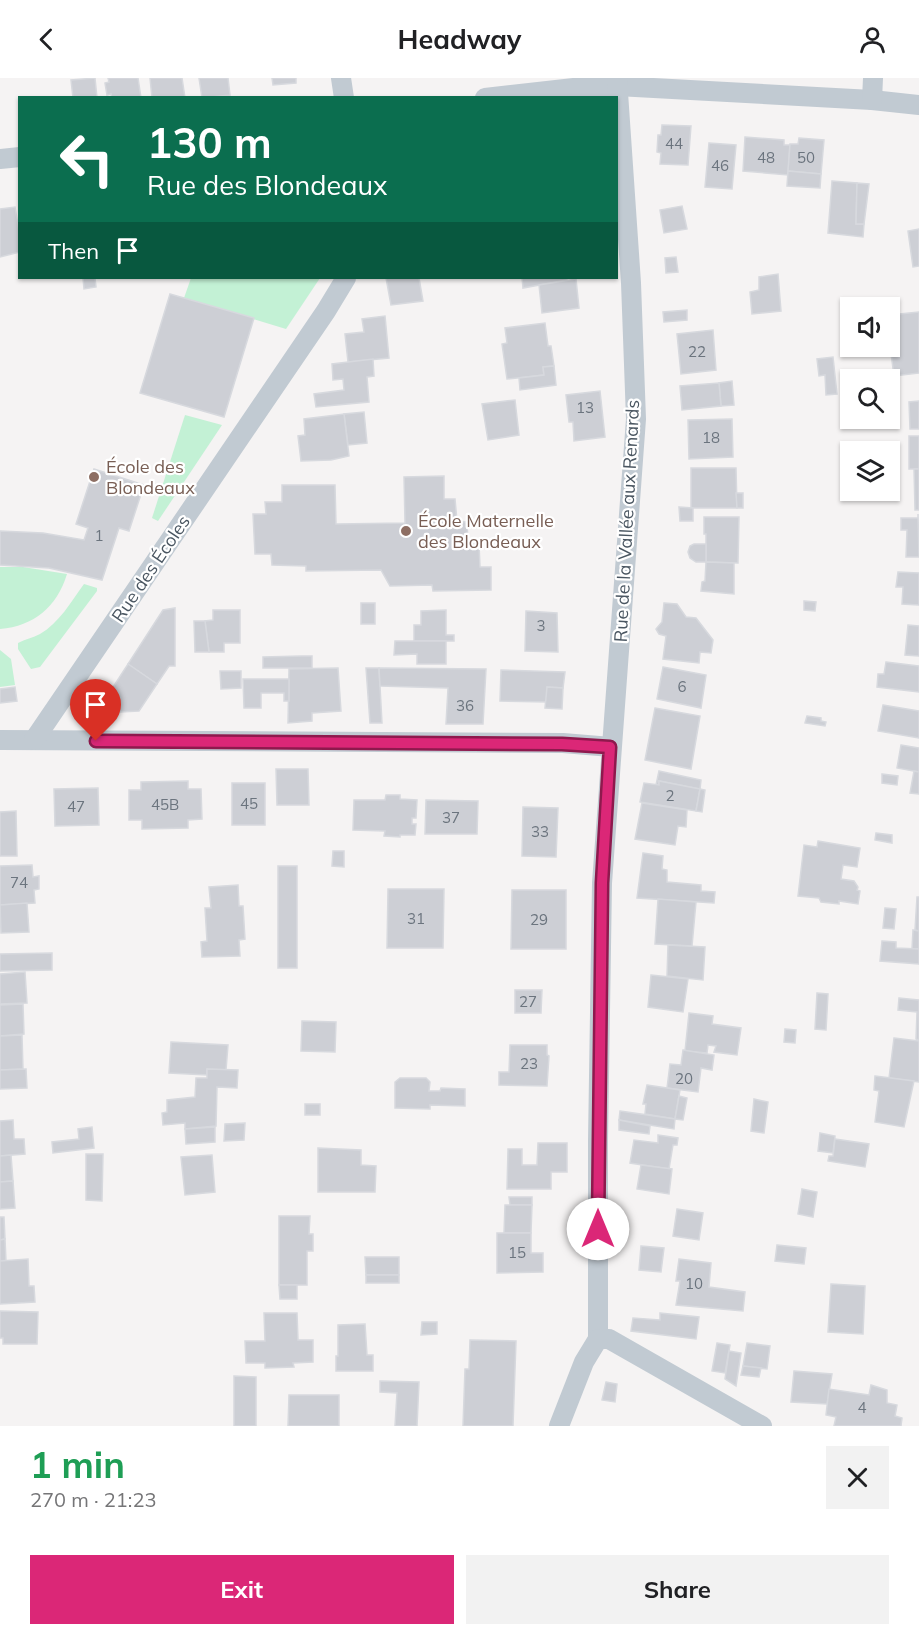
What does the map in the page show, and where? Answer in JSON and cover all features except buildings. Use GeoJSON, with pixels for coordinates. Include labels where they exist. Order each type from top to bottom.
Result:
{"type":"FeatureCollection","features":[{"type":"Feature","properties":{"kind":"street"},"geometry":{"type":"LineString","coordinates":[[341,78],[344,96]]}},
{"type":"Feature","properties":{"kind":"street"},"geometry":{"type":"LineString","coordinates":[[872,100],[873,78]]}},
{"type":"Feature","properties":{"kind":"street"},"geometry":{"type":"LineString","coordinates":[[503,96],[617,82],[919,105]]}},
{"type":"Feature","properties":{"kind":"street","name":"Rue de la Vallée aux Renards"},"geometry":{"type":"LineString","coordinates":[[598,1339],[602,883],[610,747],[636,419],[631,283],[618,96]]}},
{"type":"Feature","properties":{"kind":"street"},"geometry":{"type":"LineString","coordinates":[[0,159],[18,157]]}},
{"type":"Feature","properties":{"kind":"street","name":"Rue des Écoles"},"geometry":{"type":"LineString","coordinates":[[34,740],[326,311],[345,279]]}},
{"type":"Feature","properties":{"kind":"street"},"geometry":{"type":"LineString","coordinates":[[0,740],[562,744],[610,747]]}},
{"type":"Feature","properties":{"kind":"street"},"geometry":{"type":"LineString","coordinates":[[560,1426],[584,1362],[598,1339],[609,1340],[762,1426]]}},
{"type":"Feature","properties":{"kind":"green space"},"geometry":{"type":"Polygon","coordinates":[[[191,279],[319,279],[286,329],[184,298],[191,279]]]}},
{"type":"Feature","properties":{"kind":"green space"},"geometry":{"type":"Polygon","coordinates":[[[185,415],[222,425],[158,521],[152,518],[185,415]]]}},
{"type":"Feature","properties":{"kind":"green space"},"geometry":{"type":"Polygon","coordinates":[[[0,567],[23,567],[67,574],[57,596],[42,613],[23,624],[0,629],[0,567]]]}},
{"type":"Feature","properties":{"kind":"green space"},"geometry":{"type":"Polygon","coordinates":[[[84,584],[97,588],[97,591],[40,667],[31,669],[18,649],[18,643],[40,634],[53,624],[84,584]]]}},
{"type":"Feature","properties":{"kind":"green space"},"geometry":{"type":"Polygon","coordinates":[[[0,650],[11,659],[15,685],[0,687],[0,650]]]}},
{"type":"Feature","properties":{"kind":"place","name":"École des Blondeaux"},"geometry":{"type":"Point","coordinates":[94,477]}},
{"type":"Feature","properties":{"kind":"place","name":"École Maternelle des Blondeaux"},"geometry":{"type":"Point","coordinates":[406,531]}},
{"type":"Feature","properties":{"kind":"route"},"geometry":{"type":"LineString","coordinates":[[96,741],[562,744],[610,747],[602,883],[598,1229]]}}]}
